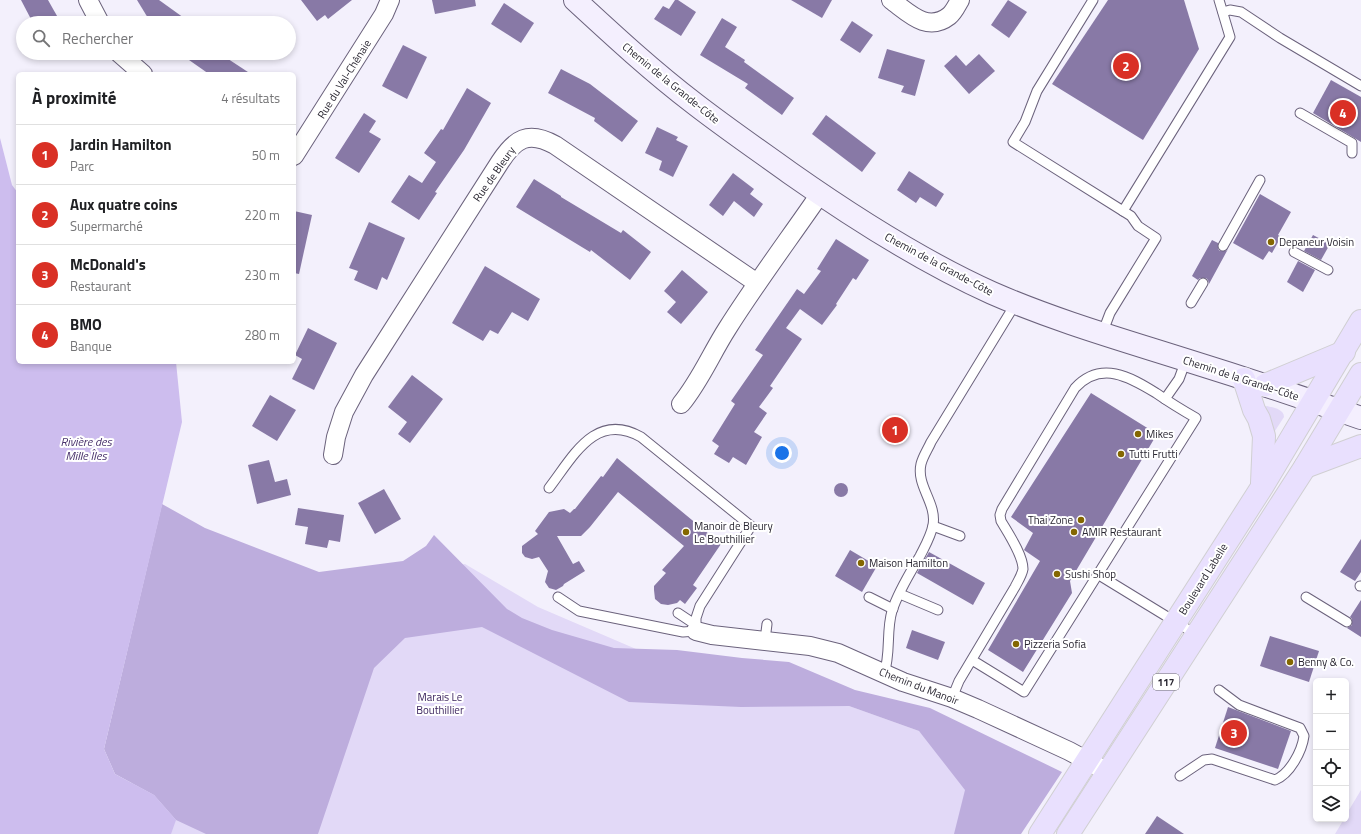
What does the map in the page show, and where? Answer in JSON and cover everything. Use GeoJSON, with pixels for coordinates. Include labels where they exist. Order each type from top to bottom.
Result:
{"type":"FeatureCollection","features":[{"type":"Feature","properties":{"kind":"main road","name":"Chemin de la Grande-Côte"},"geometry":{"type":"LineString","coordinates":[[575,0],[630,50],[690,101],[820,194],[918,255],[990,292],[1061,320],[1314,401],[1361,418]]}},
{"type":"Feature","properties":{"kind":"main road","name":"Boulevard Labelle"},"geometry":{"type":"LineString","coordinates":[[1040,834],[1262,487],[1361,322]]}},
{"type":"Feature","properties":{"kind":"main road"},"geometry":{"type":"LineString","coordinates":[[1265,385],[1344,352]]}},
{"type":"Feature","properties":{"kind":"main road","name":"117"},"geometry":{"type":"LineString","coordinates":[[1068,834],[1305,466],[1361,374]]}},
{"type":"Feature","properties":{"kind":"main road"},"geometry":{"type":"LineString","coordinates":[[1244,379],[1264,436],[1262,487]]}},
{"type":"Feature","properties":{"kind":"main road"},"geometry":{"type":"LineString","coordinates":[[1305,466],[1361,446]]}},
{"type":"Feature","properties":{"kind":"street"},"geometry":{"type":"LineString","coordinates":[[88,0],[96,16]]}},
{"type":"Feature","properties":{"kind":"street","name":"Rue du Val-Chênaie"},"geometry":{"type":"LineString","coordinates":[[296,153],[384,14],[390,0]]}},
{"type":"Feature","properties":{"kind":"street"},"geometry":{"type":"LineString","coordinates":[[891,0],[917,20],[928,23],[939,22],[950,15],[960,0]]}},
{"type":"Feature","properties":{"kind":"street"},"geometry":{"type":"LineString","coordinates":[[127,60],[141,72]]}},
{"type":"Feature","properties":{"kind":"street","name":"Rue de Bleury"},"geometry":{"type":"LineString","coordinates":[[333,455],[336,437],[344,412],[364,375],[500,162],[518,141],[539,138],[555,145],[757,283]]}},
{"type":"Feature","properties":{"kind":"street"},"geometry":{"type":"LineString","coordinates":[[681,404],[698,383],[723,335],[757,283],[820,194]]}},
{"type":"Feature","properties":{"kind":"street","name":"Chemin du Manoir"},"geometry":{"type":"LineString","coordinates":[[696,628],[712,635],[766,632],[791,643],[824,649],[852,659],[903,682],[952,698],[1069,751],[1092,752],[1114,763]]}},
{"type":"Feature","properties":{"kind":"lane"},"geometry":{"type":"LineString","coordinates":[[1093,0],[1037,91],[1025,122],[1013,142],[1131,216],[1138,226],[1156,238],[1110,313],[1102,334]]}},
{"type":"Feature","properties":{"kind":"lane"},"geometry":{"type":"LineString","coordinates":[[1123,211],[1230,37],[1219,0]]}},
{"type":"Feature","properties":{"kind":"lane"},"geometry":{"type":"LineString","coordinates":[[1222,12],[1233,10],[1241,12],[1361,86]]}},
{"type":"Feature","properties":{"kind":"lane"},"geometry":{"type":"LineString","coordinates":[[1300,114],[1352,143],[1352,153]]}},
{"type":"Feature","properties":{"kind":"lane"},"geometry":{"type":"LineString","coordinates":[[1223,246],[1260,180]]}},
{"type":"Feature","properties":{"kind":"lane"},"geometry":{"type":"LineString","coordinates":[[1294,252],[1328,270]]}},
{"type":"Feature","properties":{"kind":"lane"},"geometry":{"type":"LineString","coordinates":[[1191,303],[1203,283]]}},
{"type":"Feature","properties":{"kind":"lane"},"geometry":{"type":"LineString","coordinates":[[884,674],[887,662],[888,632],[893,609],[927,543],[933,526],[933,510],[921,480],[921,463],[931,442],[1000,331],[1015,303]]}},
{"type":"Feature","properties":{"kind":"lane"},"geometry":{"type":"LineString","coordinates":[[1165,399],[1179,379],[1186,360]]}},
{"type":"Feature","properties":{"kind":"lane"},"geometry":{"type":"LineString","coordinates":[[952,698],[959,681],[1020,579],[1023,570],[1020,557],[1001,522],[1000,516],[1002,509],[1075,388],[1090,376],[1099,374],[1110,373],[1127,377],[1196,418],[1099,575],[1024,692],[972,660]]}},
{"type":"Feature","properties":{"kind":"lane"},"geometry":{"type":"LineString","coordinates":[[549,488],[580,447],[590,437],[609,429],[626,430],[641,437],[751,526],[700,606],[696,618],[696,628]]}},
{"type":"Feature","properties":{"kind":"lane"},"geometry":{"type":"LineString","coordinates":[[933,526],[960,536]]}},
{"type":"Feature","properties":{"kind":"lane"},"geometry":{"type":"LineString","coordinates":[[1099,575],[1196,635]]}},
{"type":"Feature","properties":{"kind":"lane"},"geometry":{"type":"LineString","coordinates":[[900,594],[938,610]]}},
{"type":"Feature","properties":{"kind":"lane"},"geometry":{"type":"LineString","coordinates":[[558,597],[579,611],[683,632],[696,628]]}},
{"type":"Feature","properties":{"kind":"lane"},"geometry":{"type":"LineString","coordinates":[[869,597],[893,609]]}},
{"type":"Feature","properties":{"kind":"lane"},"geometry":{"type":"LineString","coordinates":[[1306,597],[1348,622]]}},
{"type":"Feature","properties":{"kind":"lane"},"geometry":{"type":"LineString","coordinates":[[678,612],[696,628]]}},
{"type":"Feature","properties":{"kind":"lane"},"geometry":{"type":"LineString","coordinates":[[1180,776],[1204,760],[1212,759],[1275,780],[1287,771],[1299,751],[1304,736],[1300,728],[1239,705],[1219,690]]}},
{"type":"Feature","properties":{"kind":"green space"},"geometry":{"type":"Polygon","coordinates":[[[1267,406],[1278,409],[1284,414],[1284,417],[1273,434],[1264,407],[1267,406]]]}},
{"type":"Feature","properties":{"kind":"green space","name":"Marais Le Bouthillier"},"geometry":{"type":"Polygon","coordinates":[[[465,564],[538,607],[636,649],[843,706],[849,706],[919,731],[1014,834],[157,834],[128,786],[353,586],[465,564]]]}},
{"type":"Feature","properties":{"kind":"green space"},"geometry":{"type":"Polygon","coordinates":[[[1361,790],[1361,834],[1335,834],[1342,822],[1349,822],[1349,810],[1361,790]]]}},
{"type":"Feature","properties":{"kind":"shaded area"},"geometry":{"type":"Polygon","coordinates":[[[162,504],[205,528],[319,572],[403,561],[426,546],[434,535],[507,609],[522,618],[552,630],[614,648],[677,650],[789,662],[855,690],[930,708],[1062,772],[1021,834],[954,834],[965,790],[919,731],[849,706],[741,707],[629,702],[482,627],[405,638],[374,668],[318,834],[206,834],[176,820],[154,795],[115,774],[104,749],[162,504]]]}},
{"type":"Feature","properties":{"kind":"water","name":"Rivière des Mille Îles"},"geometry":{"type":"Polygon","coordinates":[[[0,138],[12,185],[16,190],[16,364],[176,364],[182,422],[104,749],[115,774],[154,795],[176,820],[171,834],[0,834],[0,138]]]}},
{"type":"Feature","properties":{"kind":"building"},"geometry":{"type":"Polygon","coordinates":[[[21,0],[48,0],[57,16],[29,16],[21,0]]]}},
{"type":"Feature","properties":{"kind":"building"},"geometry":{"type":"Polygon","coordinates":[[[137,0],[159,0],[181,16],[147,16],[137,0]]]}},
{"type":"Feature","properties":{"kind":"building"},"geometry":{"type":"Polygon","coordinates":[[[301,0],[352,0],[328,19],[325,15],[317,21],[301,0]]]}},
{"type":"Feature","properties":{"kind":"building"},"geometry":{"type":"Polygon","coordinates":[[[432,0],[475,0],[476,6],[435,14],[432,0]]]}},
{"type":"Feature","properties":{"kind":"building"},"geometry":{"type":"Polygon","coordinates":[[[675,0],[678,0],[696,12],[681,36],[654,19],[663,6],[669,9],[675,0]]]}},
{"type":"Feature","properties":{"kind":"building"},"geometry":{"type":"Polygon","coordinates":[[[791,0],[832,0],[822,18],[791,0]]]}},
{"type":"Feature","properties":{"kind":"building"},"geometry":{"type":"Polygon","coordinates":[[[1008,0],[1027,12],[1009,38],[991,25],[1008,0]]]}},
{"type":"Feature","properties":{"kind":"building"},"geometry":{"type":"Polygon","coordinates":[[[1108,0],[1184,0],[1199,49],[1143,140],[1052,84],[1108,0]]]}},
{"type":"Feature","properties":{"kind":"building"},"geometry":{"type":"Polygon","coordinates":[[[504,3],[534,23],[521,43],[491,24],[504,3]]]}},
{"type":"Feature","properties":{"kind":"building"},"geometry":{"type":"Polygon","coordinates":[[[722,18],[737,27],[725,47],[745,60],[744,62],[794,98],[782,115],[745,88],[748,84],[700,55],[722,18]]]}},
{"type":"Feature","properties":{"kind":"building"},"geometry":{"type":"Polygon","coordinates":[[[852,21],[873,35],[860,53],[840,40],[852,21]]]}},
{"type":"Feature","properties":{"kind":"building"},"geometry":{"type":"Polygon","coordinates":[[[403,45],[427,57],[407,99],[382,86],[403,45]]]}},
{"type":"Feature","properties":{"kind":"building"},"geometry":{"type":"Polygon","coordinates":[[[887,49],[925,60],[915,96],[901,92],[904,86],[878,78],[887,49]]]}},
{"type":"Feature","properties":{"kind":"building"},"geometry":{"type":"Polygon","coordinates":[[[979,54],[995,71],[969,94],[944,66],[956,55],[966,66],[979,54]]]}},
{"type":"Feature","properties":{"kind":"building"},"geometry":{"type":"Polygon","coordinates":[[[189,60],[230,60],[248,72],[206,72],[189,60]]]}},
{"type":"Feature","properties":{"kind":"building"},"geometry":{"type":"Polygon","coordinates":[[[561,69],[590,84],[638,121],[622,142],[594,121],[595,118],[548,93],[561,69]]]}},
{"type":"Feature","properties":{"kind":"building"},"geometry":{"type":"Polygon","coordinates":[[[1331,80],[1361,97],[1361,142],[1313,113],[1331,80]]]}},
{"type":"Feature","properties":{"kind":"building"},"geometry":{"type":"Polygon","coordinates":[[[467,88],[491,103],[464,150],[435,192],[437,193],[419,220],[391,202],[409,175],[422,183],[436,162],[424,153],[441,129],[443,130],[467,88]]]}},
{"type":"Feature","properties":{"kind":"building"},"geometry":{"type":"Polygon","coordinates":[[[364,113],[376,121],[369,132],[381,139],[359,173],[335,158],[364,113]]]}},
{"type":"Feature","properties":{"kind":"building"},"geometry":{"type":"Polygon","coordinates":[[[826,115],[876,153],[862,172],[812,134],[826,115]]]}},
{"type":"Feature","properties":{"kind":"building"},"geometry":{"type":"Polygon","coordinates":[[[657,127],[678,137],[676,140],[688,146],[673,177],[659,170],[662,161],[645,153],[657,127]]]}},
{"type":"Feature","properties":{"kind":"building"},"geometry":{"type":"Polygon","coordinates":[[[909,171],[944,194],[936,207],[920,197],[916,203],[897,190],[909,171]]]}},
{"type":"Feature","properties":{"kind":"building"},"geometry":{"type":"Polygon","coordinates":[[[733,173],[754,189],[750,194],[763,204],[754,217],[734,201],[723,216],[709,205],[733,173]]]}},
{"type":"Feature","properties":{"kind":"building"},"geometry":{"type":"Polygon","coordinates":[[[534,179],[621,233],[623,230],[651,252],[630,280],[591,250],[590,252],[516,207],[534,179]]]}},
{"type":"Feature","properties":{"kind":"building"},"geometry":{"type":"Polygon","coordinates":[[[1260,194],[1291,212],[1278,235],[1281,237],[1272,253],[1269,251],[1263,260],[1233,243],[1260,194]]]}},
{"type":"Feature","properties":{"kind":"building"},"geometry":{"type":"Polygon","coordinates":[[[296,211],[312,215],[299,274],[296,273],[296,211]]]}},
{"type":"Feature","properties":{"kind":"building"},"geometry":{"type":"Polygon","coordinates":[[[369,222],[405,238],[387,280],[382,277],[377,290],[354,280],[358,271],[349,268],[369,222]]]}},
{"type":"Feature","properties":{"kind":"building"},"geometry":{"type":"Polygon","coordinates":[[[1313,235],[1330,244],[1321,260],[1304,251],[1313,235]]]}},
{"type":"Feature","properties":{"kind":"building"},"geometry":{"type":"Polygon","coordinates":[[[836,239],[869,260],[856,280],[853,278],[836,304],[837,305],[822,325],[800,309],[786,328],[802,339],[770,386],[773,388],[759,407],[767,413],[754,432],[762,437],[746,465],[733,457],[729,463],[714,454],[719,446],[712,441],[735,404],[731,401],[763,355],[755,350],[797,289],[804,294],[821,271],[817,269],[836,239]]]}},
{"type":"Feature","properties":{"kind":"building"},"geometry":{"type":"Polygon","coordinates":[[[1212,240],[1218,243],[1218,249],[1220,251],[1226,251],[1228,249],[1209,284],[1206,278],[1200,278],[1198,280],[1192,276],[1212,240]]]}},
{"type":"Feature","properties":{"kind":"building"},"geometry":{"type":"Polygon","coordinates":[[[1298,261],[1315,270],[1303,292],[1287,282],[1298,261]]]}},
{"type":"Feature","properties":{"kind":"building"},"geometry":{"type":"Polygon","coordinates":[[[485,266],[540,299],[528,321],[512,312],[498,334],[490,330],[483,341],[452,323],[485,266]]]}},
{"type":"Feature","properties":{"kind":"building"},"geometry":{"type":"Polygon","coordinates":[[[682,270],[708,292],[681,324],[667,312],[676,302],[664,291],[682,270]]]}},
{"type":"Feature","properties":{"kind":"building"},"geometry":{"type":"Polygon","coordinates":[[[308,328],[337,343],[314,390],[292,379],[302,359],[296,356],[308,328]]]}},
{"type":"Feature","properties":{"kind":"building"},"geometry":{"type":"Polygon","coordinates":[[[412,375],[443,399],[410,443],[398,434],[407,422],[388,407],[412,375]]]}},
{"type":"Feature","properties":{"kind":"building"},"geometry":{"type":"Polygon","coordinates":[[[1091,393],[1157,434],[1070,581],[1072,593],[1023,672],[988,650],[1040,561],[1024,550],[1033,533],[1011,517],[1091,393]]]}},
{"type":"Feature","properties":{"kind":"building"},"geometry":{"type":"Polygon","coordinates":[[[270,395],[296,410],[277,441],[252,426],[270,395]]]}},
{"type":"Feature","properties":{"kind":"building","name":"Manoir de Bleury Le Bouthillier"},"geometry":{"type":"Polygon","coordinates":[[[617,458],[721,544],[693,585],[697,588],[685,604],[680,600],[677,603],[668,605],[661,604],[655,599],[654,590],[654,586],[666,573],[662,570],[684,546],[618,492],[581,536],[557,536],[573,564],[579,561],[585,571],[563,586],[556,590],[549,588],[545,582],[548,571],[539,557],[532,559],[525,557],[522,553],[522,546],[538,534],[535,531],[549,512],[564,509],[570,513],[575,509],[601,476],[603,477],[617,458]]]}},
{"type":"Feature","properties":{"kind":"building"},"geometry":{"type":"Polygon","coordinates":[[[269,460],[275,482],[287,479],[291,495],[257,504],[248,465],[269,460]]]}},
{"type":"Feature","properties":{"kind":"building"},"geometry":{"type":"Polygon","coordinates":[[[838,483],[844,483],[848,487],[848,493],[844,497],[838,497],[834,493],[834,487],[838,483]]]}},
{"type":"Feature","properties":{"kind":"building"},"geometry":{"type":"Polygon","coordinates":[[[384,489],[401,519],[375,534],[358,503],[384,489]]]}},
{"type":"Feature","properties":{"kind":"building"},"geometry":{"type":"Polygon","coordinates":[[[298,508],[344,515],[340,542],[329,540],[327,548],[305,544],[308,527],[295,525],[298,508]]]}},
{"type":"Feature","properties":{"kind":"building"},"geometry":{"type":"Polygon","coordinates":[[[1361,539],[1361,572],[1355,581],[1340,572],[1361,539]]]}},
{"type":"Feature","properties":{"kind":"building"},"geometry":{"type":"Polygon","coordinates":[[[850,550],[877,566],[862,592],[835,576],[850,550]]]}},
{"type":"Feature","properties":{"kind":"building"},"geometry":{"type":"Polygon","coordinates":[[[929,552],[985,583],[973,605],[917,573],[929,552]]]}},
{"type":"Feature","properties":{"kind":"building"},"geometry":{"type":"Polygon","coordinates":[[[1361,600],[1361,637],[1347,628],[1352,625],[1352,619],[1350,617],[1361,600]]]}},
{"type":"Feature","properties":{"kind":"building"},"geometry":{"type":"Polygon","coordinates":[[[912,630],[945,642],[938,660],[906,648],[912,630]]]}},
{"type":"Feature","properties":{"kind":"building"},"geometry":{"type":"Polygon","coordinates":[[[1270,636],[1319,651],[1309,682],[1260,666],[1270,636]]]}},
{"type":"Feature","properties":{"kind":"building"},"geometry":{"type":"Polygon","coordinates":[[[1228,707],[1291,731],[1278,769],[1215,748],[1228,707]]]}},
{"type":"Feature","properties":{"kind":"building"},"geometry":{"type":"Polygon","coordinates":[[[1157,816],[1184,834],[1145,834],[1157,816]]]}},
{"type":"Feature","properties":{"kind":"place","name":"Aux quatre coins"},"geometry":{"type":"Point","coordinates":[1126,66]}},
{"type":"Feature","properties":{"kind":"place","name":"BMO"},"geometry":{"type":"Point","coordinates":[1343,113]}},
{"type":"Feature","properties":{"kind":"place","name":"Depaneur Voisin"},"geometry":{"type":"Point","coordinates":[1271,242]}},
{"type":"Feature","properties":{"kind":"place","name":"Jardin Hamilton"},"geometry":{"type":"Point","coordinates":[895,430]}},
{"type":"Feature","properties":{"kind":"place","name":"Mikes"},"geometry":{"type":"Point","coordinates":[1138,434]}},
{"type":"Feature","properties":{"kind":"place","name":"Tutti Frutti"},"geometry":{"type":"Point","coordinates":[1121,454]}},
{"type":"Feature","properties":{"kind":"place","name":"Thai Zone"},"geometry":{"type":"Point","coordinates":[1081,520]}},
{"type":"Feature","properties":{"kind":"place","name":"Manoir de Bleury Le Bouthillier"},"geometry":{"type":"Point","coordinates":[686,532]}},
{"type":"Feature","properties":{"kind":"place","name":"AMIR Restaurant"},"geometry":{"type":"Point","coordinates":[1074,532]}},
{"type":"Feature","properties":{"kind":"place","name":"Maison Hamilton"},"geometry":{"type":"Point","coordinates":[861,563]}},
{"type":"Feature","properties":{"kind":"place","name":"Sushi Shop"},"geometry":{"type":"Point","coordinates":[1057,574]}},
{"type":"Feature","properties":{"kind":"place","name":"Pizzeria Sofia"},"geometry":{"type":"Point","coordinates":[1016,644]}},
{"type":"Feature","properties":{"kind":"place","name":"Benny & Co."},"geometry":{"type":"Point","coordinates":[1290,662]}},
{"type":"Feature","properties":{"kind":"place","name":"McDonald's"},"geometry":{"type":"Point","coordinates":[1234,733]}}]}
